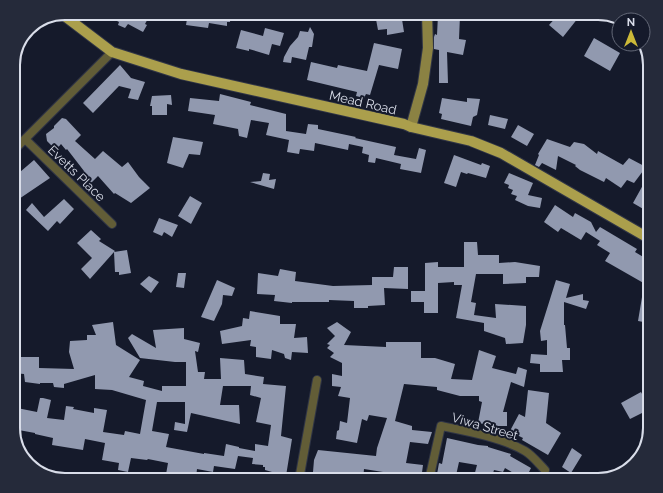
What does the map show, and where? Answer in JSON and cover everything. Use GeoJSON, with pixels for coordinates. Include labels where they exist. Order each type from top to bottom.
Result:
{"type":"FeatureCollection","features":[{"type":"Feature","properties":{"kind":"main road","name":"Mead Road"},"geometry":{"type":"LineString","coordinates":[[70,20],[112,52],[181,74],[404,124],[471,141],[501,153],[643,235]]}},
{"type":"Feature","properties":{"kind":"main road"},"geometry":{"type":"LineString","coordinates":[[411,127],[423,84],[428,48],[427,20]]}},
{"type":"Feature","properties":{"kind":"street"},"geometry":{"type":"LineString","coordinates":[[20,143],[112,52]]}},
{"type":"Feature","properties":{"kind":"street","name":"Evetts Place"},"geometry":{"type":"LineString","coordinates":[[24,139],[112,224]]}},
{"type":"Feature","properties":{"kind":"street"},"geometry":{"type":"LineString","coordinates":[[300,473],[317,380]]}},
{"type":"Feature","properties":{"kind":"street","name":"Viwa Street"},"geometry":{"type":"LineString","coordinates":[[431,473],[441,426],[458,429],[504,442],[519,448],[526,451],[545,470]]}},
{"type":"Feature","properties":{"kind":"building"},"geometry":{"type":"Polygon","coordinates":[[[115,20],[147,20],[145,24],[147,25],[143,32],[128,24],[125,28],[118,25],[119,22],[115,20]]]}},
{"type":"Feature","properties":{"kind":"building"},"geometry":{"type":"Polygon","coordinates":[[[187,20],[230,20],[230,22],[227,22],[227,26],[209,23],[208,28],[186,25],[187,20]]]}},
{"type":"Feature","properties":{"kind":"building"},"geometry":{"type":"Polygon","coordinates":[[[376,20],[402,20],[404,32],[387,35],[387,29],[378,30],[376,20]]]}},
{"type":"Feature","properties":{"kind":"building"},"geometry":{"type":"Polygon","coordinates":[[[438,20],[460,20],[459,39],[466,40],[463,55],[447,52],[448,83],[439,83],[439,50],[434,49],[434,37],[435,34],[437,35],[438,20]]]}},
{"type":"Feature","properties":{"kind":"building"},"geometry":{"type":"Polygon","coordinates":[[[554,20],[576,20],[563,37],[549,25],[554,20]]]}},
{"type":"Feature","properties":{"kind":"building"},"geometry":{"type":"Polygon","coordinates":[[[310,27],[314,34],[312,47],[309,47],[306,60],[292,57],[291,63],[283,62],[290,46],[298,37],[300,31],[308,32],[310,27]]]}},
{"type":"Feature","properties":{"kind":"building"},"geometry":{"type":"Polygon","coordinates":[[[265,28],[284,33],[280,46],[272,44],[269,55],[249,49],[249,51],[236,48],[241,30],[263,36],[265,28]]]}},
{"type":"Feature","properties":{"kind":"building"},"geometry":{"type":"Polygon","coordinates":[[[594,38],[611,48],[611,52],[620,53],[610,71],[584,56],[594,38]]]}},
{"type":"Feature","properties":{"kind":"building"},"geometry":{"type":"Polygon","coordinates":[[[374,43],[402,49],[398,69],[379,65],[370,95],[366,94],[364,98],[356,96],[357,92],[307,80],[311,62],[337,68],[338,65],[367,71],[374,43]]]}},
{"type":"Feature","properties":{"kind":"building"},"geometry":{"type":"Polygon","coordinates":[[[120,65],[131,78],[145,82],[138,100],[128,98],[131,89],[119,86],[93,113],[83,103],[120,65]]]}},
{"type":"Feature","properties":{"kind":"building"},"geometry":{"type":"Polygon","coordinates":[[[220,94],[251,102],[250,105],[286,114],[286,131],[306,134],[308,124],[318,125],[318,129],[396,147],[394,155],[416,159],[419,148],[426,150],[421,173],[400,169],[401,164],[376,158],[375,163],[368,162],[369,155],[362,153],[363,147],[349,144],[348,150],[315,143],[314,151],[300,149],[299,154],[287,152],[289,140],[266,135],[269,123],[251,120],[247,138],[239,136],[238,129],[213,124],[215,115],[188,111],[190,98],[219,101],[220,94]]]}},
{"type":"Feature","properties":{"kind":"building"},"geometry":{"type":"Polygon","coordinates":[[[171,95],[172,105],[167,104],[167,115],[152,115],[152,106],[150,106],[152,96],[171,95]]]}},
{"type":"Feature","properties":{"kind":"building"},"geometry":{"type":"Polygon","coordinates":[[[442,98],[467,102],[467,98],[480,99],[477,115],[473,117],[471,126],[441,119],[442,114],[439,113],[442,98]]]}},
{"type":"Feature","properties":{"kind":"building"},"geometry":{"type":"Polygon","coordinates":[[[490,115],[508,119],[505,129],[488,125],[490,115]]]}},
{"type":"Feature","properties":{"kind":"building"},"geometry":{"type":"Polygon","coordinates":[[[62,118],[66,119],[81,135],[75,141],[95,159],[103,151],[122,167],[128,162],[139,177],[150,188],[131,203],[115,193],[114,194],[98,176],[91,183],[82,173],[84,171],[67,149],[66,150],[61,144],[56,150],[47,141],[46,134],[54,128],[54,126],[62,118]]]}},
{"type":"Feature","properties":{"kind":"building"},"geometry":{"type":"Polygon","coordinates":[[[518,125],[534,134],[527,146],[511,137],[518,125]]]}},
{"type":"Feature","properties":{"kind":"building"},"geometry":{"type":"Polygon","coordinates":[[[173,137],[203,142],[200,155],[189,154],[183,168],[167,163],[173,137]]]}},
{"type":"Feature","properties":{"kind":"building"},"geometry":{"type":"Polygon","coordinates":[[[547,139],[570,147],[574,142],[584,144],[597,154],[598,151],[623,165],[629,158],[643,165],[643,171],[634,183],[627,180],[621,188],[606,178],[604,182],[580,170],[575,166],[576,165],[558,156],[556,170],[542,163],[539,167],[535,165],[539,155],[538,154],[547,139]]]}},
{"type":"Feature","properties":{"kind":"building"},"geometry":{"type":"Polygon","coordinates":[[[454,155],[481,165],[482,163],[490,166],[486,178],[461,172],[456,187],[444,183],[454,155]]]}},
{"type":"Feature","properties":{"kind":"building"},"geometry":{"type":"Polygon","coordinates":[[[34,160],[50,178],[20,198],[20,172],[34,160]]]}},
{"type":"Feature","properties":{"kind":"building"},"geometry":{"type":"Polygon","coordinates":[[[263,173],[270,174],[269,180],[276,179],[274,189],[250,182],[261,181],[263,173]]]}},
{"type":"Feature","properties":{"kind":"building"},"geometry":{"type":"Polygon","coordinates":[[[509,173],[533,183],[528,195],[542,198],[540,208],[528,206],[515,200],[517,196],[511,194],[513,190],[508,188],[509,185],[504,183],[509,173]]]}},
{"type":"Feature","properties":{"kind":"building"},"geometry":{"type":"Polygon","coordinates":[[[643,185],[643,209],[633,203],[643,185]]]}},
{"type":"Feature","properties":{"kind":"building"},"geometry":{"type":"Polygon","coordinates":[[[190,196],[202,203],[191,224],[178,216],[190,196]]]}},
{"type":"Feature","properties":{"kind":"building"},"geometry":{"type":"Polygon","coordinates":[[[64,199],[74,209],[60,224],[57,221],[48,231],[26,210],[32,203],[44,217],[64,199]]]}},
{"type":"Feature","properties":{"kind":"building"},"geometry":{"type":"Polygon","coordinates":[[[555,205],[573,217],[575,213],[591,222],[596,232],[600,227],[637,249],[635,252],[643,257],[643,283],[605,261],[610,253],[597,245],[600,241],[586,232],[581,240],[561,228],[558,232],[544,222],[555,205]]]}},
{"type":"Feature","properties":{"kind":"building"},"geometry":{"type":"Polygon","coordinates":[[[159,218],[178,225],[172,237],[164,232],[162,236],[153,232],[159,218]]]}},
{"type":"Feature","properties":{"kind":"building"},"geometry":{"type":"Polygon","coordinates":[[[91,230],[101,239],[99,241],[115,251],[90,279],[81,269],[92,258],[77,243],[91,230]]]}},
{"type":"Feature","properties":{"kind":"building"},"geometry":{"type":"Polygon","coordinates":[[[464,242],[477,242],[478,255],[499,255],[499,263],[515,262],[540,266],[539,277],[526,277],[526,283],[503,284],[503,274],[476,274],[471,302],[476,303],[474,315],[496,318],[495,304],[526,306],[526,325],[523,343],[506,344],[505,338],[484,331],[484,323],[456,318],[462,285],[454,285],[454,282],[438,283],[438,313],[424,313],[424,302],[411,302],[411,291],[425,291],[425,263],[438,262],[438,267],[464,267],[464,242]]]}},
{"type":"Feature","properties":{"kind":"building"},"geometry":{"type":"Polygon","coordinates":[[[127,250],[131,273],[119,275],[119,272],[115,272],[114,252],[127,250]]]}},
{"type":"Feature","properties":{"kind":"building"},"geometry":{"type":"Polygon","coordinates":[[[394,267],[408,267],[408,289],[384,288],[385,305],[368,306],[368,308],[354,308],[354,301],[329,300],[329,302],[292,303],[274,301],[275,295],[257,294],[258,273],[278,276],[280,269],[296,272],[295,281],[333,286],[372,285],[372,277],[393,277],[394,267]]]}},
{"type":"Feature","properties":{"kind":"building"},"geometry":{"type":"Polygon","coordinates":[[[178,273],[186,273],[184,288],[176,287],[178,273]]]}},
{"type":"Feature","properties":{"kind":"building"},"geometry":{"type":"Polygon","coordinates":[[[149,276],[159,282],[151,293],[140,284],[149,276]]]}},
{"type":"Feature","properties":{"kind":"building"},"geometry":{"type":"Polygon","coordinates":[[[217,280],[235,288],[232,296],[223,295],[222,304],[214,321],[201,317],[217,280]]]}},
{"type":"Feature","properties":{"kind":"building"},"geometry":{"type":"Polygon","coordinates":[[[556,280],[570,284],[566,298],[583,294],[583,300],[589,301],[586,309],[564,302],[564,325],[567,348],[570,348],[570,360],[562,360],[563,372],[540,372],[540,364],[530,363],[531,354],[547,355],[547,340],[541,341],[540,331],[556,280]]]}},
{"type":"Feature","properties":{"kind":"building"},"geometry":{"type":"Polygon","coordinates":[[[643,291],[643,322],[638,321],[643,291]]]}},
{"type":"Feature","properties":{"kind":"building"},"geometry":{"type":"Polygon","coordinates":[[[250,311],[280,316],[280,324],[296,324],[294,338],[307,337],[308,353],[292,352],[291,360],[285,358],[284,354],[272,350],[271,359],[256,357],[256,347],[250,346],[251,340],[222,344],[220,331],[242,326],[243,318],[249,319],[250,311]]]}},
{"type":"Feature","properties":{"kind":"building"},"geometry":{"type":"Polygon","coordinates":[[[113,322],[116,345],[140,360],[129,377],[144,381],[143,386],[162,391],[162,386],[186,386],[186,362],[140,358],[128,338],[132,334],[156,348],[153,330],[184,328],[184,339],[200,343],[198,352],[195,351],[198,372],[205,372],[204,379],[221,379],[220,358],[244,360],[245,374],[264,377],[263,384],[286,386],[281,436],[292,439],[286,473],[276,473],[265,470],[263,465],[252,464],[253,458],[238,456],[235,469],[214,466],[213,472],[197,469],[197,473],[166,473],[168,463],[148,459],[131,458],[128,472],[118,470],[119,463],[102,460],[105,443],[85,439],[83,450],[52,445],[53,438],[20,430],[20,409],[37,412],[40,398],[43,398],[51,400],[47,418],[64,420],[66,406],[74,407],[73,409],[94,413],[94,408],[107,410],[103,432],[124,435],[125,431],[140,434],[146,400],[112,390],[95,389],[95,375],[64,384],[64,388],[54,387],[53,383],[40,384],[25,382],[24,374],[20,374],[20,357],[39,357],[39,368],[74,369],[69,352],[70,341],[87,340],[87,335],[96,335],[92,325],[113,322]],[[223,386],[220,405],[239,405],[240,424],[191,413],[187,432],[174,430],[175,422],[185,424],[185,402],[157,402],[152,431],[169,434],[166,447],[224,456],[226,444],[255,451],[255,444],[268,446],[271,425],[256,422],[261,398],[250,395],[251,386],[223,386]]]}},
{"type":"Feature","properties":{"kind":"building"},"geometry":{"type":"Polygon","coordinates":[[[337,322],[351,332],[344,345],[386,347],[386,342],[421,342],[421,358],[435,358],[455,364],[451,379],[472,380],[479,350],[496,356],[492,368],[516,374],[518,367],[527,370],[524,387],[511,382],[503,412],[507,412],[507,426],[494,426],[478,423],[482,402],[479,401],[479,396],[460,396],[437,390],[437,387],[404,384],[395,421],[412,426],[412,430],[432,432],[428,444],[410,442],[406,463],[423,465],[422,473],[383,473],[364,469],[364,473],[314,473],[314,460],[318,450],[376,456],[377,448],[387,418],[369,415],[367,421],[362,419],[357,443],[336,439],[340,421],[347,423],[350,398],[338,396],[341,387],[332,386],[332,374],[342,376],[342,363],[330,357],[334,353],[327,348],[330,345],[327,344],[335,336],[327,328],[337,322]]]}},
{"type":"Feature","properties":{"kind":"building"},"geometry":{"type":"Polygon","coordinates":[[[528,390],[549,393],[546,423],[561,433],[548,455],[522,440],[523,438],[511,432],[511,429],[519,414],[525,417],[528,390]]]}},
{"type":"Feature","properties":{"kind":"building"},"geometry":{"type":"Polygon","coordinates":[[[641,392],[643,396],[643,412],[630,419],[621,403],[641,392]]]}},
{"type":"Feature","properties":{"kind":"building"},"geometry":{"type":"Polygon","coordinates":[[[447,438],[488,446],[511,454],[510,456],[531,468],[528,473],[513,473],[505,468],[503,472],[494,470],[493,473],[475,473],[477,465],[459,462],[457,473],[437,473],[439,463],[442,464],[447,438]]]}},
{"type":"Feature","properties":{"kind":"building"},"geometry":{"type":"Polygon","coordinates":[[[572,448],[582,455],[571,473],[562,467],[572,448]]]}}]}
